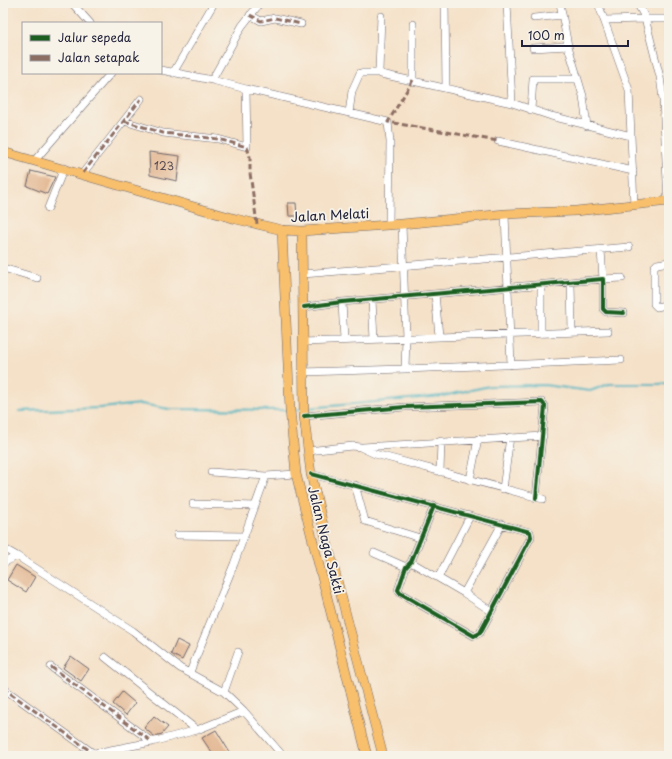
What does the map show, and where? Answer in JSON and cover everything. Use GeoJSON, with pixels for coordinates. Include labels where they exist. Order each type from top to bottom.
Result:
{"type":"FeatureCollection","features":[{"type":"Feature","properties":{"kind":"main road","name":"Jalan Melati"},"geometry":{"type":"LineString","coordinates":[[3,152],[83,173],[236,219],[282,230],[302,231],[402,224],[505,214],[576,211],[668,202]]}},
{"type":"Feature","properties":{"kind":"main road","name":"Jalan Naga Sakti"},"geometry":{"type":"LineString","coordinates":[[282,230],[290,410],[296,474],[367,756]]}},
{"type":"Feature","properties":{"kind":"main road","name":"Jalan Naga Sakti"},"geometry":{"type":"LineString","coordinates":[[302,231],[304,307],[302,372],[304,416],[308,451],[327,542],[383,756]]}},
{"type":"Feature","properties":{"kind":"main road"},"geometry":{"type":"LineString","coordinates":[[348,681],[362,676]]}},
{"type":"Feature","properties":{"kind":"street"},"geometry":{"type":"LineString","coordinates":[[72,3],[89,22]]}},
{"type":"Feature","properties":{"kind":"street"},"geometry":{"type":"LineString","coordinates":[[173,74],[214,3]]}},
{"type":"Feature","properties":{"kind":"street"},"geometry":{"type":"LineString","coordinates":[[445,3],[446,88]]}},
{"type":"Feature","properties":{"kind":"street"},"geometry":{"type":"LineString","coordinates":[[507,3],[512,103]]}},
{"type":"Feature","properties":{"kind":"street"},"geometry":{"type":"LineString","coordinates":[[560,3],[568,46],[584,99],[587,126]]}},
{"type":"Feature","properties":{"kind":"street"},"geometry":{"type":"LineString","coordinates":[[598,3],[628,90],[634,171],[634,205]]}},
{"type":"Feature","properties":{"kind":"street"},"geometry":{"type":"LineString","coordinates":[[637,3],[646,19],[646,24],[666,98],[668,202]]}},
{"type":"Feature","properties":{"kind":"street"},"geometry":{"type":"LineString","coordinates":[[212,80],[258,4]]}},
{"type":"Feature","properties":{"kind":"street"},"geometry":{"type":"LineString","coordinates":[[250,15],[261,21],[275,18],[300,24]]}},
{"type":"Feature","properties":{"kind":"street"},"geometry":{"type":"LineString","coordinates":[[534,18],[562,15]]}},
{"type":"Feature","properties":{"kind":"street"},"geometry":{"type":"LineString","coordinates":[[380,72],[381,16]]}},
{"type":"Feature","properties":{"kind":"street"},"geometry":{"type":"LineString","coordinates":[[604,20],[669,19]]}},
{"type":"Feature","properties":{"kind":"street"},"geometry":{"type":"LineString","coordinates":[[413,24],[413,80]]}},
{"type":"Feature","properties":{"kind":"street"},"geometry":{"type":"LineString","coordinates":[[533,48],[568,46]]}},
{"type":"Feature","properties":{"kind":"street"},"geometry":{"type":"LineString","coordinates":[[162,70],[173,74],[212,80],[388,122],[390,142],[388,224]]}},
{"type":"Feature","properties":{"kind":"street"},"geometry":{"type":"LineString","coordinates":[[349,113],[352,91],[360,73],[380,72],[512,103],[587,126],[631,136]]}},
{"type":"Feature","properties":{"kind":"street"},"geometry":{"type":"LineString","coordinates":[[35,160],[110,74]]}},
{"type":"Feature","properties":{"kind":"street"},"geometry":{"type":"LineString","coordinates":[[531,110],[533,79],[578,79]]}},
{"type":"Feature","properties":{"kind":"street"},"geometry":{"type":"LineString","coordinates":[[124,121],[163,132],[218,139],[247,147],[246,89]]}},
{"type":"Feature","properties":{"kind":"street"},"geometry":{"type":"LineString","coordinates":[[83,173],[141,99]]}},
{"type":"Feature","properties":{"kind":"street"},"geometry":{"type":"LineString","coordinates":[[498,141],[634,171]]}},
{"type":"Feature","properties":{"kind":"street"},"geometry":{"type":"LineString","coordinates":[[48,208],[64,168]]}},
{"type":"Feature","properties":{"kind":"street"},"geometry":{"type":"LineString","coordinates":[[505,214],[510,365]]}},
{"type":"Feature","properties":{"kind":"street"},"geometry":{"type":"LineString","coordinates":[[402,224],[406,338],[405,369]]}},
{"type":"Feature","properties":{"kind":"street"},"geometry":{"type":"LineString","coordinates":[[303,274],[507,259],[629,248]]}},
{"type":"Feature","properties":{"kind":"street"},"geometry":{"type":"LineString","coordinates":[[601,250],[603,309],[606,312],[624,312]]}},
{"type":"Feature","properties":{"kind":"street"},"geometry":{"type":"LineString","coordinates":[[669,262],[657,264],[654,267],[654,304],[657,307],[669,304]]}},
{"type":"Feature","properties":{"kind":"street"},"geometry":{"type":"LineString","coordinates":[[3,268],[37,278]]}},
{"type":"Feature","properties":{"kind":"street"},"geometry":{"type":"LineString","coordinates":[[304,307],[342,302],[622,278]]}},
{"type":"Feature","properties":{"kind":"street"},"geometry":{"type":"LineString","coordinates":[[571,283],[572,332]]}},
{"type":"Feature","properties":{"kind":"street"},"geometry":{"type":"LineString","coordinates":[[541,286],[541,334]]}},
{"type":"Feature","properties":{"kind":"street"},"geometry":{"type":"LineString","coordinates":[[435,294],[438,336]]}},
{"type":"Feature","properties":{"kind":"street"},"geometry":{"type":"LineString","coordinates":[[372,300],[374,339]]}},
{"type":"Feature","properties":{"kind":"street"},"geometry":{"type":"LineString","coordinates":[[342,302],[344,340]]}},
{"type":"Feature","properties":{"kind":"street"},"geometry":{"type":"LineString","coordinates":[[303,342],[438,336],[509,336],[608,331]]}},
{"type":"Feature","properties":{"kind":"street"},"geometry":{"type":"LineString","coordinates":[[302,372],[621,360]]}},
{"type":"Feature","properties":{"kind":"street"},"geometry":{"type":"LineString","coordinates":[[304,416],[405,407],[541,402],[545,406],[540,499],[375,454],[360,447]]}},
{"type":"Feature","properties":{"kind":"street"},"geometry":{"type":"LineString","coordinates":[[308,451],[338,447],[543,436]]}},
{"type":"Feature","properties":{"kind":"street"},"geometry":{"type":"LineString","coordinates":[[503,489],[510,437]]}},
{"type":"Feature","properties":{"kind":"street"},"geometry":{"type":"LineString","coordinates":[[470,480],[478,439]]}},
{"type":"Feature","properties":{"kind":"street"},"geometry":{"type":"LineString","coordinates":[[440,472],[441,441]]}},
{"type":"Feature","properties":{"kind":"street"},"geometry":{"type":"LineString","coordinates":[[211,472],[266,476],[296,474]]}},
{"type":"Feature","properties":{"kind":"street"},"geometry":{"type":"LineString","coordinates":[[312,474],[355,485],[434,506],[470,516],[502,524],[530,532],[531,534],[480,633],[474,636],[400,593],[398,588],[434,506]]}},
{"type":"Feature","properties":{"kind":"street"},"geometry":{"type":"LineString","coordinates":[[190,672],[266,476]]}},
{"type":"Feature","properties":{"kind":"street"},"geometry":{"type":"LineString","coordinates":[[355,485],[365,520],[420,538]]}},
{"type":"Feature","properties":{"kind":"street"},"geometry":{"type":"LineString","coordinates":[[193,504],[255,506]]}},
{"type":"Feature","properties":{"kind":"street"},"geometry":{"type":"LineString","coordinates":[[438,578],[470,516]]}},
{"type":"Feature","properties":{"kind":"street"},"geometry":{"type":"LineString","coordinates":[[464,593],[502,524]]}},
{"type":"Feature","properties":{"kind":"street"},"geometry":{"type":"LineString","coordinates":[[177,535],[244,536]]}},
{"type":"Feature","properties":{"kind":"street"},"geometry":{"type":"LineString","coordinates":[[3,548],[132,631],[180,668],[190,672],[202,681],[224,692],[244,710],[282,756]]}},
{"type":"Feature","properties":{"kind":"street"},"geometry":{"type":"LineString","coordinates":[[374,553],[409,564],[438,578],[491,611]]}},
{"type":"Feature","properties":{"kind":"street"},"geometry":{"type":"LineString","coordinates":[[3,563],[17,556]]}},
{"type":"Feature","properties":{"kind":"street"},"geometry":{"type":"LineString","coordinates":[[224,692],[238,652]]}},
{"type":"Feature","properties":{"kind":"street"},"geometry":{"type":"LineString","coordinates":[[105,657],[197,730]]}},
{"type":"Feature","properties":{"kind":"street"},"geometry":{"type":"LineString","coordinates":[[51,667],[152,742]]}},
{"type":"Feature","properties":{"kind":"street"},"geometry":{"type":"LineString","coordinates":[[3,688],[93,753]]}},
{"type":"Feature","properties":{"kind":"street"},"geometry":{"type":"LineString","coordinates":[[79,756],[152,742],[197,730],[244,710]]}},
{"type":"Feature","properties":{"kind":"building"},"geometry":{"type":"Polygon","coordinates":[[[149,152],[180,156],[177,181],[150,175],[149,152]]]}},
{"type":"Feature","properties":{"kind":"building"},"geometry":{"type":"Polygon","coordinates":[[[31,171],[55,177],[47,194],[27,186],[31,171]]]}},
{"type":"Feature","properties":{"kind":"building"},"geometry":{"type":"Polygon","coordinates":[[[288,203],[296,203],[297,216],[289,216],[288,203]]]}},
{"type":"Feature","properties":{"kind":"building"},"geometry":{"type":"Polygon","coordinates":[[[16,565],[35,577],[26,592],[7,580],[16,565]]]}},
{"type":"Feature","properties":{"kind":"building"},"geometry":{"type":"Polygon","coordinates":[[[177,640],[189,646],[182,660],[171,654],[177,640]]]}},
{"type":"Feature","properties":{"kind":"building"},"geometry":{"type":"Polygon","coordinates":[[[71,656],[89,669],[81,681],[63,668],[71,656]]]}},
{"type":"Feature","properties":{"kind":"building"},"geometry":{"type":"Polygon","coordinates":[[[122,692],[135,703],[126,715],[113,704],[122,692]]]}},
{"type":"Feature","properties":{"kind":"building"},"geometry":{"type":"Polygon","coordinates":[[[154,716],[168,727],[162,734],[154,736],[144,728],[154,716]]]}},
{"type":"Feature","properties":{"kind":"building"},"geometry":{"type":"Polygon","coordinates":[[[216,730],[232,756],[214,756],[202,738],[216,730]]]}},
{"type":"Feature","properties":{"kind":"waterway"},"geometry":{"type":"LineString","coordinates":[[308,408],[442,396],[490,386],[544,385],[590,391],[609,384],[669,383]]}},
{"type":"Feature","properties":{"kind":"waterway"},"geometry":{"type":"LineString","coordinates":[[19,411],[100,408],[141,404],[169,409],[287,410]]}},
{"type":"Feature","properties":{"kind":"waterway"},"geometry":{"type":"LineString","coordinates":[[292,410],[301,409]]}},
{"type":"Feature","properties":{"kind":"marked path"},"geometry":{"type":"LineString","coordinates":[[250,15],[261,21],[275,18],[301,24]]}},
{"type":"Feature","properties":{"kind":"marked path"},"geometry":{"type":"LineString","coordinates":[[413,80],[388,122],[498,141]]}},
{"type":"Feature","properties":{"kind":"marked path"},"geometry":{"type":"LineString","coordinates":[[83,173],[141,99]]}},
{"type":"Feature","properties":{"kind":"marked path"},"geometry":{"type":"LineString","coordinates":[[124,121],[163,133],[218,139],[247,147],[250,157],[250,173],[257,224]]}},
{"type":"Feature","properties":{"kind":"marked path"},"geometry":{"type":"LineString","coordinates":[[51,667],[152,742]]}},
{"type":"Feature","properties":{"kind":"marked path"},"geometry":{"type":"LineString","coordinates":[[3,688],[93,753]]}},
{"type":"Feature","properties":{"kind":"cycle path"},"geometry":{"type":"LineString","coordinates":[[304,307],[342,302],[603,279],[603,309],[606,312],[624,313]]}},
{"type":"Feature","properties":{"kind":"cycle path"},"geometry":{"type":"LineString","coordinates":[[304,416],[405,407],[542,402],[545,406],[536,498]]}},
{"type":"Feature","properties":{"kind":"cycle path"},"geometry":{"type":"LineString","coordinates":[[311,474],[530,532],[531,537],[480,633],[474,636],[400,593],[398,590],[406,567],[411,562],[434,506]]}}]}
